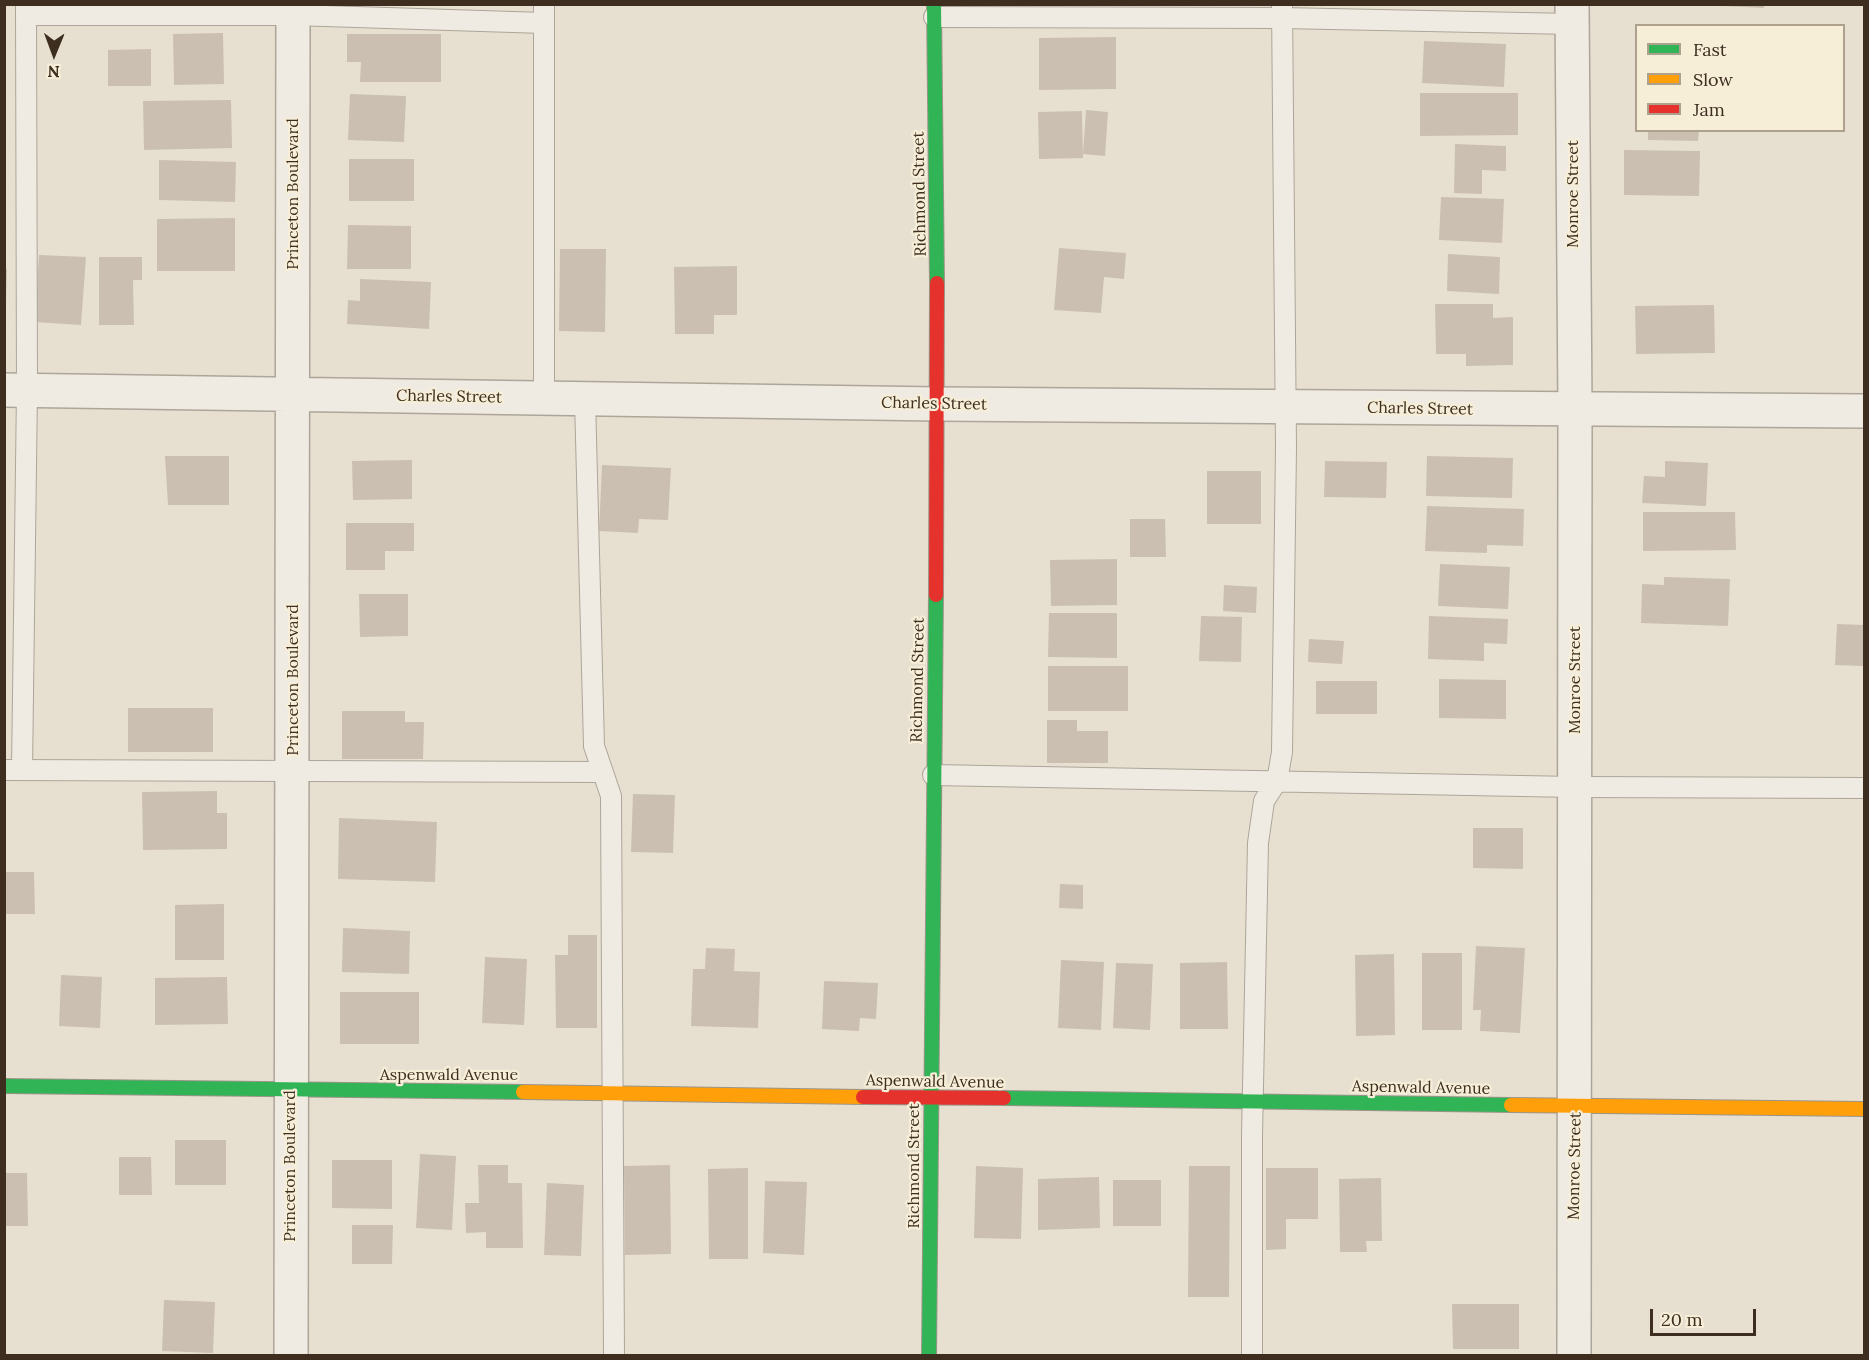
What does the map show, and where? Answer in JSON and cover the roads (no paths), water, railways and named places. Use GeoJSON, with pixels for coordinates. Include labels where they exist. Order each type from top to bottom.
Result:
{"type":"FeatureCollection","features":[{"type":"Feature","properties":{"kind":"street","name":"Princeton Boulevard"},"geometry":{"type":"LineString","coordinates":[[291,1356],[293,10]]}},
{"type":"Feature","properties":{"kind":"street","name":"Richmond Street"},"geometry":{"type":"LineString","coordinates":[[930,1356],[933,776],[939,404],[934,11]]}},
{"type":"Feature","properties":{"kind":"street","name":"Monroe Street"},"geometry":{"type":"LineString","coordinates":[[1572,14],[1575,411],[1574,1356]]}},
{"type":"Feature","properties":{"kind":"street","name":"Charles Street"},"geometry":{"type":"LineString","coordinates":[[16,390],[939,404],[1575,411],[1864,411]]}},
{"type":"Feature","properties":{"kind":"street","name":"Aspenwald Avenue"},"geometry":{"type":"LineString","coordinates":[[4,1086],[1864,1109]]}},
{"type":"Feature","properties":{"kind":"lane"},"geometry":{"type":"LineString","coordinates":[[544,399],[544,14],[293,10],[26,10],[16,390],[13,770],[601,772]]}},
{"type":"Feature","properties":{"kind":"lane"},"geometry":{"type":"LineString","coordinates":[[934,11],[1572,14]]}},
{"type":"Feature","properties":{"kind":"lane"},"geometry":{"type":"LineString","coordinates":[[1252,1356],[1252,1103],[1258,843],[1264,801],[1277,781],[1282,752],[1286,447],[1282,11]]}},
{"type":"Feature","properties":{"kind":"lane"},"geometry":{"type":"LineString","coordinates":[[585,399],[594,747],[611,796],[614,1356]]}},
{"type":"Feature","properties":{"kind":"lane"},"geometry":{"type":"LineString","coordinates":[[933,776],[1575,787],[1864,788]]}}]}
